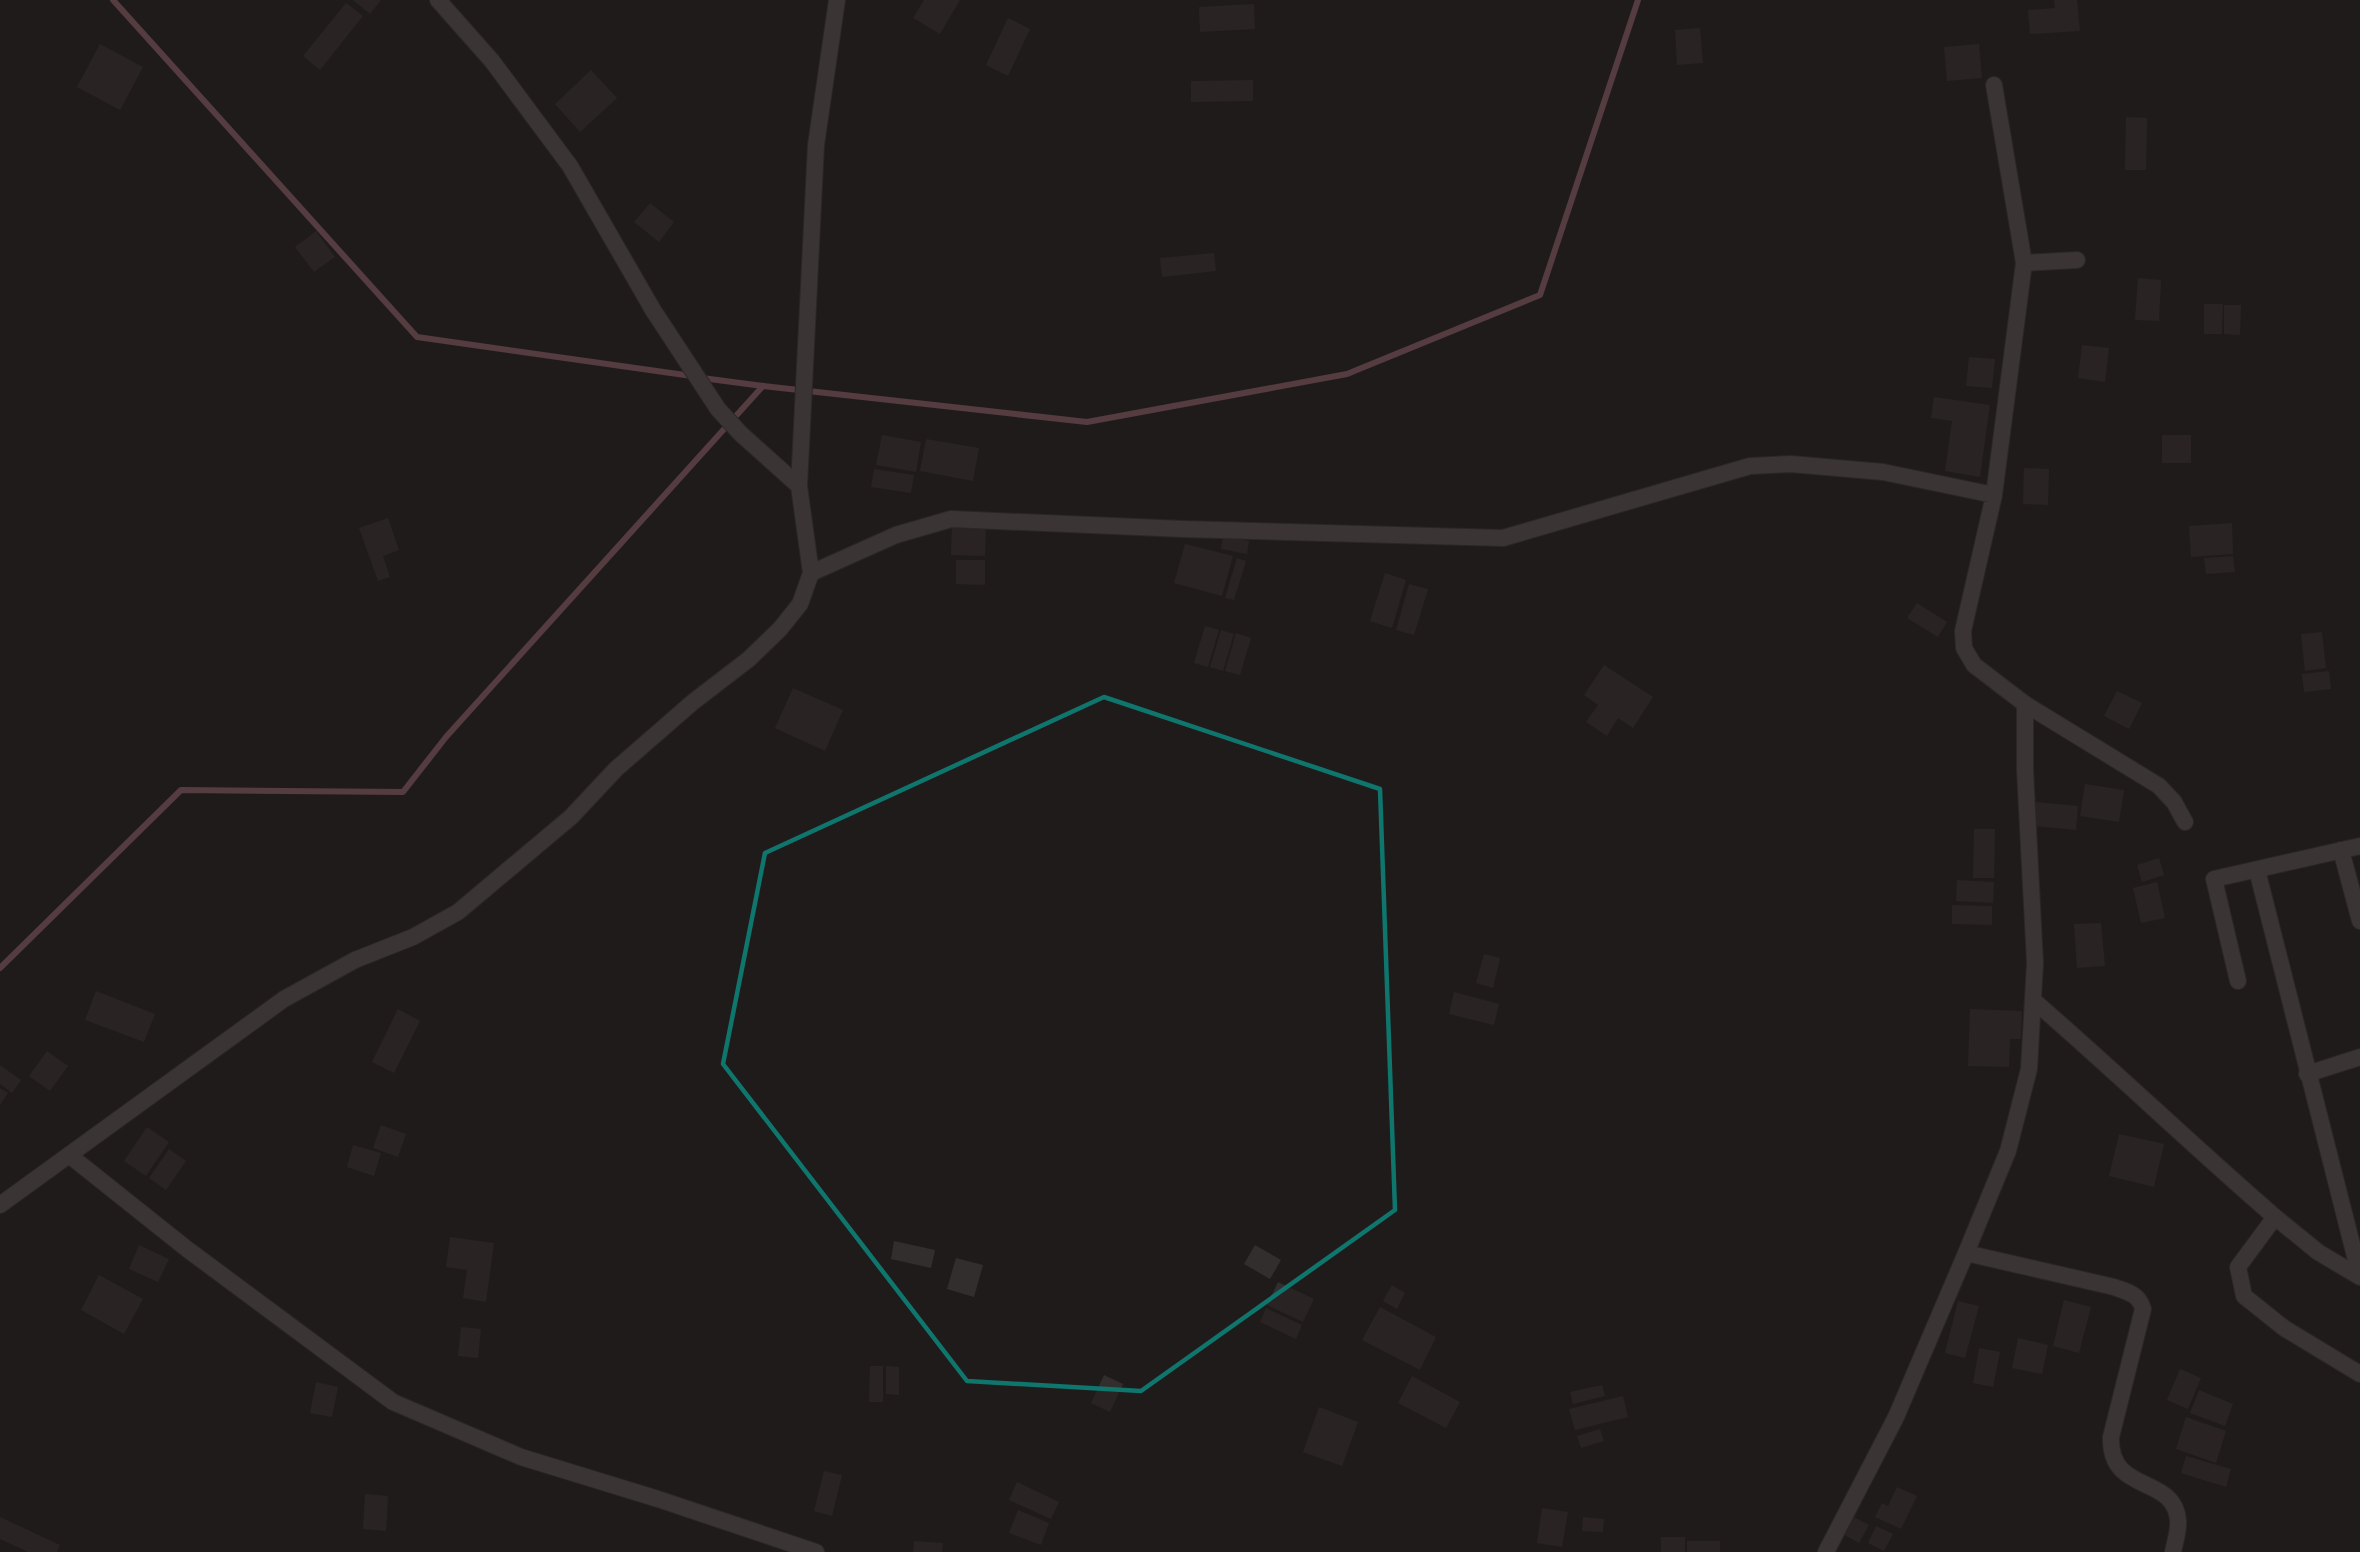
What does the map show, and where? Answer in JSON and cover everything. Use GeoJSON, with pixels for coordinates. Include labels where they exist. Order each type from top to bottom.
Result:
{"type":"FeatureCollection","features":[{"type":"Feature","properties":{"kind":"street"},"geometry":{"type":"LineString","coordinates":[[438,0],[492,61],[570,166],[653,310],[727,419],[799,486]]}},
{"type":"Feature","properties":{"kind":"street"},"geometry":{"type":"LineString","coordinates":[[0,1205],[284,999],[355,960],[413,937],[458,912],[571,817],[616,769],[749,659],[780,629],[800,604],[811,573],[799,486],[816,145],[837,0]]}},
{"type":"Feature","properties":{"kind":"street"},"geometry":{"type":"LineString","coordinates":[[1994,85],[2024,263],[1994,495],[1963,631],[1964,648],[1974,665],[2025,704],[2158,786],[2174,802],[2185,822]]}},
{"type":"Feature","properties":{"kind":"street"},"geometry":{"type":"LineString","coordinates":[[2024,263],[2077,260]]}},
{"type":"Feature","properties":{"kind":"street"},"geometry":{"type":"LineString","coordinates":[[811,573],[896,535],[951,519],[1183,529],[1503,538],[1750,466],[1791,464],[1883,472],[1994,495]]}},
{"type":"Feature","properties":{"kind":"street"},"geometry":{"type":"LineString","coordinates":[[1826,1552],[1896,1418],[1966,1253],[2007,1151],[2029,1069],[2035,963],[2025,770],[2025,704]]}},
{"type":"Feature","properties":{"kind":"street"},"geometry":{"type":"LineString","coordinates":[[2238,981],[2214,879],[2360,846]]}},
{"type":"Feature","properties":{"kind":"street"},"geometry":{"type":"LineString","coordinates":[[2341,850],[2360,921]]}},
{"type":"Feature","properties":{"kind":"street"},"geometry":{"type":"LineString","coordinates":[[2257,870],[2360,1276]]}},
{"type":"Feature","properties":{"kind":"street"},"geometry":{"type":"LineString","coordinates":[[2033,1000],[2120,1075],[2183,1136],[2276,1217],[2318,1252],[2360,1276]]}},
{"type":"Feature","properties":{"kind":"street"},"geometry":{"type":"LineString","coordinates":[[2307,1074],[2360,1057]]}},
{"type":"Feature","properties":{"kind":"street"},"geometry":{"type":"LineString","coordinates":[[69,1155],[187,1249],[393,1402],[521,1457],[658,1499],[816,1552]]}},
{"type":"Feature","properties":{"kind":"street"},"geometry":{"type":"LineString","coordinates":[[2276,1217],[2238,1267],[2244,1296],[2284,1328],[2360,1374]]}},
{"type":"Feature","properties":{"kind":"street"},"geometry":{"type":"LineString","coordinates":[[1966,1253],[2114,1287],[2132,1293],[2140,1300],[2142,1309],[2110,1437],[2110,1448],[2120,1470],[2162,1492],[2172,1503],[2178,1520],[2173,1552]]}},
{"type":"Feature","properties":{"kind":"highlighted area"},"geometry":{"type":"Polygon","coordinates":[[[1104,697],[1380,789],[1395,1210],[1141,1391],[967,1381],[723,1064],[765,853],[1104,697]]]}},
{"type":"Feature","properties":{"kind":"building"},"geometry":{"type":"Polygon","coordinates":[[[353,0],[381,0],[370,14],[353,0]]]}},
{"type":"Feature","properties":{"kind":"building"},"geometry":{"type":"Polygon","coordinates":[[[924,0],[960,0],[940,34],[913,18],[924,0]]]}},
{"type":"Feature","properties":{"kind":"building"},"geometry":{"type":"Polygon","coordinates":[[[2054,0],[2077,0],[2080,31],[2030,34],[2028,10],[2055,8],[2054,0]]]}},
{"type":"Feature","properties":{"kind":"building"},"geometry":{"type":"Polygon","coordinates":[[[346,3],[363,16],[320,70],[303,56],[346,3]]]}},
{"type":"Feature","properties":{"kind":"building"},"geometry":{"type":"Polygon","coordinates":[[[1254,4],[1255,29],[1200,32],[1199,7],[1254,4]]]}},
{"type":"Feature","properties":{"kind":"building"},"geometry":{"type":"Polygon","coordinates":[[[1008,18],[1030,29],[1008,76],[986,65],[1008,18]]]}},
{"type":"Feature","properties":{"kind":"building"},"geometry":{"type":"Polygon","coordinates":[[[1700,28],[1703,63],[1677,65],[1675,30],[1700,28]]]}},
{"type":"Feature","properties":{"kind":"building"},"geometry":{"type":"Polygon","coordinates":[[[100,44],[143,67],[120,110],[77,87],[100,44]]]}},
{"type":"Feature","properties":{"kind":"building"},"geometry":{"type":"Polygon","coordinates":[[[1979,44],[1982,78],[1947,81],[1944,47],[1979,44]]]}},
{"type":"Feature","properties":{"kind":"building"},"geometry":{"type":"Polygon","coordinates":[[[591,70],[617,98],[580,132],[555,104],[591,70]]]}},
{"type":"Feature","properties":{"kind":"building"},"geometry":{"type":"Polygon","coordinates":[[[1253,80],[1253,101],[1191,102],[1191,81],[1253,80]]]}},
{"type":"Feature","properties":{"kind":"building"},"geometry":{"type":"Polygon","coordinates":[[[2126,117],[2147,118],[2146,170],[2125,170],[2126,117]]]}},
{"type":"Feature","properties":{"kind":"building"},"geometry":{"type":"Polygon","coordinates":[[[650,203],[674,222],[659,242],[634,222],[650,203]]]}},
{"type":"Feature","properties":{"kind":"building"},"geometry":{"type":"Polygon","coordinates":[[[316,231],[335,257],[314,272],[295,247],[316,231]]]}},
{"type":"Feature","properties":{"kind":"building"},"geometry":{"type":"Polygon","coordinates":[[[1214,253],[1216,271],[1162,277],[1160,258],[1214,253]]]}},
{"type":"Feature","properties":{"kind":"building"},"geometry":{"type":"Polygon","coordinates":[[[2138,278],[2161,280],[2159,321],[2135,320],[2138,278]]]}},
{"type":"Feature","properties":{"kind":"building"},"geometry":{"type":"Polygon","coordinates":[[[2204,304],[2223,304],[2222,334],[2204,334],[2204,304]]]}},
{"type":"Feature","properties":{"kind":"building"},"geometry":{"type":"Polygon","coordinates":[[[2224,305],[2241,305],[2240,335],[2224,334],[2224,305]]]}},
{"type":"Feature","properties":{"kind":"building"},"geometry":{"type":"Polygon","coordinates":[[[2082,345],[2109,348],[2105,382],[2078,378],[2082,345]]]}},
{"type":"Feature","properties":{"kind":"building"},"geometry":{"type":"Polygon","coordinates":[[[1969,357],[1995,359],[1992,388],[1966,386],[1969,357]]]}},
{"type":"Feature","properties":{"kind":"building"},"geometry":{"type":"Polygon","coordinates":[[[1934,397],[1990,405],[1980,477],[1945,471],[1952,421],[1931,418],[1934,397]]]}},
{"type":"Feature","properties":{"kind":"building"},"geometry":{"type":"Polygon","coordinates":[[[882,435],[921,442],[916,472],[876,465],[882,435]]]}},
{"type":"Feature","properties":{"kind":"building"},"geometry":{"type":"Polygon","coordinates":[[[2162,435],[2191,435],[2191,463],[2162,463],[2162,435]]]}},
{"type":"Feature","properties":{"kind":"building"},"geometry":{"type":"Polygon","coordinates":[[[926,439],[979,448],[973,481],[920,471],[926,439]]]}},
{"type":"Feature","properties":{"kind":"building"},"geometry":{"type":"Polygon","coordinates":[[[2024,468],[2049,469],[2048,505],[2023,504],[2024,468]]]}},
{"type":"Feature","properties":{"kind":"building"},"geometry":{"type":"Polygon","coordinates":[[[874,469],[914,475],[911,493],[871,487],[874,469]]]}},
{"type":"Feature","properties":{"kind":"building"},"geometry":{"type":"Polygon","coordinates":[[[388,518],[399,550],[383,556],[390,577],[378,581],[359,528],[388,518]]]}},
{"type":"Feature","properties":{"kind":"building"},"geometry":{"type":"Polygon","coordinates":[[[952,522],[986,523],[985,556],[951,555],[952,522]]]}},
{"type":"Feature","properties":{"kind":"building"},"geometry":{"type":"Polygon","coordinates":[[[2232,523],[2233,554],[2191,557],[2189,526],[2232,523]]]}},
{"type":"Feature","properties":{"kind":"building"},"geometry":{"type":"Polygon","coordinates":[[[1223,536],[1249,541],[1247,554],[1221,549],[1223,536]]]}},
{"type":"Feature","properties":{"kind":"building"},"geometry":{"type":"Polygon","coordinates":[[[1185,544],[1233,556],[1222,596],[1174,583],[1185,544]]]}},
{"type":"Feature","properties":{"kind":"building"},"geometry":{"type":"Polygon","coordinates":[[[2233,556],[2235,572],[2206,574],[2204,558],[2233,556]]]}},
{"type":"Feature","properties":{"kind":"building"},"geometry":{"type":"Polygon","coordinates":[[[1237,558],[1246,561],[1234,600],[1225,598],[1237,558]]]}},
{"type":"Feature","properties":{"kind":"building"},"geometry":{"type":"Polygon","coordinates":[[[956,560],[985,560],[985,585],[956,584],[956,560]]]}},
{"type":"Feature","properties":{"kind":"building"},"geometry":{"type":"Polygon","coordinates":[[[1385,573],[1406,580],[1392,628],[1370,621],[1385,573]]]}},
{"type":"Feature","properties":{"kind":"building"},"geometry":{"type":"Polygon","coordinates":[[[1409,584],[1428,589],[1414,635],[1396,630],[1409,584]]]}},
{"type":"Feature","properties":{"kind":"building"},"geometry":{"type":"Polygon","coordinates":[[[1917,603],[1947,622],[1938,637],[1907,618],[1917,603]]]}},
{"type":"Feature","properties":{"kind":"building"},"geometry":{"type":"Polygon","coordinates":[[[1205,626],[1219,630],[1208,667],[1194,663],[1205,626]]]}},
{"type":"Feature","properties":{"kind":"building"},"geometry":{"type":"Polygon","coordinates":[[[1221,630],[1234,634],[1223,671],[1210,667],[1221,630]]]}},
{"type":"Feature","properties":{"kind":"building"},"geometry":{"type":"Polygon","coordinates":[[[2322,632],[2326,668],[2305,671],[2301,634],[2322,632]]]}},
{"type":"Feature","properties":{"kind":"building"},"geometry":{"type":"Polygon","coordinates":[[[1236,633],[1251,638],[1240,675],[1225,671],[1236,633]]]}},
{"type":"Feature","properties":{"kind":"building"},"geometry":{"type":"Polygon","coordinates":[[[1604,665],[1653,697],[1633,728],[1618,718],[1607,736],[1586,722],[1598,705],[1584,695],[1604,665]]]}},
{"type":"Feature","properties":{"kind":"building"},"geometry":{"type":"Polygon","coordinates":[[[2329,671],[2331,689],[2304,692],[2302,674],[2329,671]]]}},
{"type":"Feature","properties":{"kind":"building"},"geometry":{"type":"Polygon","coordinates":[[[793,688],[843,710],[825,751],[775,728],[793,688]]]}},
{"type":"Feature","properties":{"kind":"building"},"geometry":{"type":"Polygon","coordinates":[[[2117,691],[2142,703],[2129,729],[2104,716],[2117,691]]]}},
{"type":"Feature","properties":{"kind":"building"},"geometry":{"type":"Polygon","coordinates":[[[2085,784],[2124,790],[2119,822],[2080,816],[2085,784]]]}},
{"type":"Feature","properties":{"kind":"building"},"geometry":{"type":"Polygon","coordinates":[[[2036,802],[2078,806],[2076,830],[2034,826],[2036,802]]]}},
{"type":"Feature","properties":{"kind":"building"},"geometry":{"type":"Polygon","coordinates":[[[1974,829],[1995,829],[1994,878],[1973,878],[1974,829]]]}},
{"type":"Feature","properties":{"kind":"building"},"geometry":{"type":"Polygon","coordinates":[[[2159,858],[2164,875],[2142,882],[2137,865],[2159,858]]]}},
{"type":"Feature","properties":{"kind":"building"},"geometry":{"type":"Polygon","coordinates":[[[1957,880],[1994,882],[1993,903],[1956,901],[1957,880]]]}},
{"type":"Feature","properties":{"kind":"building"},"geometry":{"type":"Polygon","coordinates":[[[2157,882],[2165,918],[2141,923],[2133,888],[2157,882]]]}},
{"type":"Feature","properties":{"kind":"building"},"geometry":{"type":"Polygon","coordinates":[[[1952,905],[1992,906],[1992,925],[1952,924],[1952,905]]]}},
{"type":"Feature","properties":{"kind":"building"},"geometry":{"type":"Polygon","coordinates":[[[2101,923],[2105,966],[2077,968],[2074,924],[2101,923]]]}},
{"type":"Feature","properties":{"kind":"building"},"geometry":{"type":"Polygon","coordinates":[[[1484,954],[1500,958],[1493,988],[1476,983],[1484,954]]]}},
{"type":"Feature","properties":{"kind":"building"},"geometry":{"type":"Polygon","coordinates":[[[96,991],[155,1014],[144,1042],[85,1020],[96,991]]]}},
{"type":"Feature","properties":{"kind":"building"},"geometry":{"type":"Polygon","coordinates":[[[1454,992],[1499,1004],[1494,1025],[1449,1014],[1454,992]]]}},
{"type":"Feature","properties":{"kind":"building"},"geometry":{"type":"Polygon","coordinates":[[[398,1009],[420,1021],[394,1073],[372,1062],[398,1009]]]}},
{"type":"Feature","properties":{"kind":"building"},"geometry":{"type":"Polygon","coordinates":[[[1970,1009],[2022,1011],[2021,1039],[2010,1039],[2009,1067],[1968,1066],[1970,1009]]]}},
{"type":"Feature","properties":{"kind":"building"},"geometry":{"type":"Polygon","coordinates":[[[47,1051],[68,1066],[50,1091],[29,1076],[47,1051]]]}},
{"type":"Feature","properties":{"kind":"building"},"geometry":{"type":"Polygon","coordinates":[[[0,1065],[21,1080],[12,1093],[0,1084],[0,1065]]]}},
{"type":"Feature","properties":{"kind":"building"},"geometry":{"type":"Polygon","coordinates":[[[0,1088],[8,1093],[0,1105],[0,1088]]]}},
{"type":"Feature","properties":{"kind":"building"},"geometry":{"type":"Polygon","coordinates":[[[381,1125],[406,1134],[398,1157],[373,1148],[381,1125]]]}},
{"type":"Feature","properties":{"kind":"building"},"geometry":{"type":"Polygon","coordinates":[[[147,1127],[169,1142],[146,1176],[124,1161],[147,1127]]]}},
{"type":"Feature","properties":{"kind":"building"},"geometry":{"type":"Polygon","coordinates":[[[2119,1134],[2164,1144],[2154,1187],[2109,1176],[2119,1134]]]}},
{"type":"Feature","properties":{"kind":"building"},"geometry":{"type":"Polygon","coordinates":[[[353,1145],[381,1153],[374,1176],[347,1167],[353,1145]]]}},
{"type":"Feature","properties":{"kind":"building"},"geometry":{"type":"Polygon","coordinates":[[[169,1149],[186,1161],[166,1190],[149,1178],[169,1149]]]}},
{"type":"Feature","properties":{"kind":"building"},"geometry":{"type":"Polygon","coordinates":[[[450,1237],[494,1243],[486,1302],[463,1298],[467,1270],[446,1267],[450,1237]]]}},
{"type":"Feature","properties":{"kind":"building"},"geometry":{"type":"Polygon","coordinates":[[[894,1241],[935,1250],[931,1268],[891,1259],[894,1241]]]}},
{"type":"Feature","properties":{"kind":"building"},"geometry":{"type":"Polygon","coordinates":[[[139,1245],[169,1259],[158,1282],[129,1269],[139,1245]]]}},
{"type":"Feature","properties":{"kind":"building"},"geometry":{"type":"Polygon","coordinates":[[[1255,1245],[1281,1260],[1270,1279],[1244,1264],[1255,1245]]]}},
{"type":"Feature","properties":{"kind":"building"},"geometry":{"type":"Polygon","coordinates":[[[956,1258],[983,1265],[974,1297],[947,1289],[956,1258]]]}},
{"type":"Feature","properties":{"kind":"building"},"geometry":{"type":"Polygon","coordinates":[[[99,1275],[143,1299],[124,1334],[81,1310],[99,1275]]]}},
{"type":"Feature","properties":{"kind":"building"},"geometry":{"type":"Polygon","coordinates":[[[1278,1282],[1314,1299],[1303,1322],[1267,1305],[1278,1282]]]}},
{"type":"Feature","properties":{"kind":"building"},"geometry":{"type":"Polygon","coordinates":[[[1392,1285],[1405,1293],[1397,1309],[1383,1301],[1392,1285]]]}},
{"type":"Feature","properties":{"kind":"building"},"geometry":{"type":"Polygon","coordinates":[[[2064,1300],[2091,1307],[2079,1353],[2053,1346],[2064,1300]]]}},
{"type":"Feature","properties":{"kind":"building"},"geometry":{"type":"Polygon","coordinates":[[[1958,1301],[1979,1306],[1965,1358],[1945,1353],[1958,1301]]]}},
{"type":"Feature","properties":{"kind":"building"},"geometry":{"type":"Polygon","coordinates":[[[1380,1307],[1436,1337],[1420,1370],[1362,1340],[1380,1307]]]}},
{"type":"Feature","properties":{"kind":"building"},"geometry":{"type":"Polygon","coordinates":[[[1266,1308],[1302,1325],[1296,1339],[1260,1322],[1266,1308]]]}},
{"type":"Feature","properties":{"kind":"building"},"geometry":{"type":"Polygon","coordinates":[[[461,1327],[481,1329],[478,1358],[458,1356],[461,1327]]]}},
{"type":"Feature","properties":{"kind":"building"},"geometry":{"type":"Polygon","coordinates":[[[2018,1338],[2048,1345],[2042,1374],[2012,1368],[2018,1338]]]}},
{"type":"Feature","properties":{"kind":"building"},"geometry":{"type":"Polygon","coordinates":[[[1979,1348],[2000,1352],[1993,1387],[1973,1383],[1979,1348]]]}},
{"type":"Feature","properties":{"kind":"building"},"geometry":{"type":"Polygon","coordinates":[[[870,1366],[883,1366],[883,1402],[869,1402],[870,1366]]]}},
{"type":"Feature","properties":{"kind":"building"},"geometry":{"type":"Polygon","coordinates":[[[886,1366],[899,1367],[899,1395],[886,1394],[886,1366]]]}},
{"type":"Feature","properties":{"kind":"building"},"geometry":{"type":"Polygon","coordinates":[[[2180,1369],[2201,1378],[2188,1409],[2167,1400],[2180,1369]]]}},
{"type":"Feature","properties":{"kind":"building"},"geometry":{"type":"Polygon","coordinates":[[[1104,1375],[1123,1384],[1110,1412],[1091,1403],[1104,1375]]]}},
{"type":"Feature","properties":{"kind":"building"},"geometry":{"type":"Polygon","coordinates":[[[1412,1376],[1460,1402],[1446,1428],[1398,1403],[1412,1376]]]}},
{"type":"Feature","properties":{"kind":"building"},"geometry":{"type":"Polygon","coordinates":[[[316,1382],[338,1387],[332,1417],[310,1413],[316,1382]]]}},
{"type":"Feature","properties":{"kind":"building"},"geometry":{"type":"Polygon","coordinates":[[[1602,1385],[1605,1396],[1573,1404],[1570,1392],[1602,1385]]]}},
{"type":"Feature","properties":{"kind":"building"},"geometry":{"type":"Polygon","coordinates":[[[2199,1390],[2233,1404],[2225,1426],[2190,1413],[2199,1390]]]}},
{"type":"Feature","properties":{"kind":"building"},"geometry":{"type":"Polygon","coordinates":[[[1623,1396],[1628,1417],[1575,1430],[1569,1409],[1623,1396]]]}},
{"type":"Feature","properties":{"kind":"building"},"geometry":{"type":"Polygon","coordinates":[[[1319,1407],[1358,1422],[1342,1466],[1303,1452],[1319,1407]]]}},
{"type":"Feature","properties":{"kind":"building"},"geometry":{"type":"Polygon","coordinates":[[[2186,1417],[2226,1431],[2216,1463],[2176,1449],[2186,1417]]]}},
{"type":"Feature","properties":{"kind":"building"},"geometry":{"type":"Polygon","coordinates":[[[1600,1429],[1604,1441],[1581,1448],[1577,1436],[1600,1429]]]}},
{"type":"Feature","properties":{"kind":"building"},"geometry":{"type":"Polygon","coordinates":[[[2186,1456],[2231,1469],[2226,1487],[2181,1473],[2186,1456]]]}},
{"type":"Feature","properties":{"kind":"building"},"geometry":{"type":"Polygon","coordinates":[[[824,1471],[842,1475],[832,1516],[814,1511],[824,1471]]]}},
{"type":"Feature","properties":{"kind":"building"},"geometry":{"type":"Polygon","coordinates":[[[1017,1482],[1059,1502],[1051,1519],[1009,1500],[1017,1482]]]}},
{"type":"Feature","properties":{"kind":"building"},"geometry":{"type":"Polygon","coordinates":[[[1897,1487],[1917,1496],[1901,1529],[1875,1517],[1882,1503],[1888,1506],[1897,1487]]]}},
{"type":"Feature","properties":{"kind":"building"},"geometry":{"type":"Polygon","coordinates":[[[365,1494],[388,1496],[386,1531],[363,1529],[365,1494]]]}},
{"type":"Feature","properties":{"kind":"building"},"geometry":{"type":"Polygon","coordinates":[[[1542,1508],[1568,1512],[1562,1547],[1537,1543],[1542,1508]]]}},
{"type":"Feature","properties":{"kind":"building"},"geometry":{"type":"Polygon","coordinates":[[[1018,1510],[1049,1523],[1041,1545],[1009,1533],[1018,1510]]]}},
{"type":"Feature","properties":{"kind":"building"},"geometry":{"type":"Polygon","coordinates":[[[0,1517],[60,1545],[57,1552],[28,1552],[0,1539],[0,1517]]]}},
{"type":"Feature","properties":{"kind":"building"},"geometry":{"type":"Polygon","coordinates":[[[1583,1517],[1604,1519],[1603,1532],[1582,1531],[1583,1517]]]}},
{"type":"Feature","properties":{"kind":"building"},"geometry":{"type":"Polygon","coordinates":[[[1854,1517],[1869,1525],[1859,1543],[1845,1535],[1854,1517]]]}},
{"type":"Feature","properties":{"kind":"building"},"geometry":{"type":"Polygon","coordinates":[[[1876,1526],[1893,1534],[1884,1551],[1868,1543],[1876,1526]]]}},
{"type":"Feature","properties":{"kind":"building"},"geometry":{"type":"Polygon","coordinates":[[[1661,1537],[1685,1537],[1685,1552],[1661,1552],[1661,1537]]]}},
{"type":"Feature","properties":{"kind":"building"},"geometry":{"type":"Polygon","coordinates":[[[914,1541],[943,1543],[942,1552],[913,1552],[914,1541]]]}},
{"type":"Feature","properties":{"kind":"building"},"geometry":{"type":"Polygon","coordinates":[[[1687,1541],[1720,1541],[1720,1552],[1687,1552],[1687,1541]]]}},
{"type":"Feature","properties":{"kind":"waterway"},"geometry":{"type":"LineString","coordinates":[[113,0],[417,337],[692,376]]}},
{"type":"Feature","properties":{"kind":"waterway"},"geometry":{"type":"LineString","coordinates":[[702,378],[1087,422],[1347,374],[1540,295],[1638,0]]}},
{"type":"Feature","properties":{"kind":"waterway"},"geometry":{"type":"LineString","coordinates":[[0,968],[181,790],[403,792],[446,737],[763,386]]}}]}
